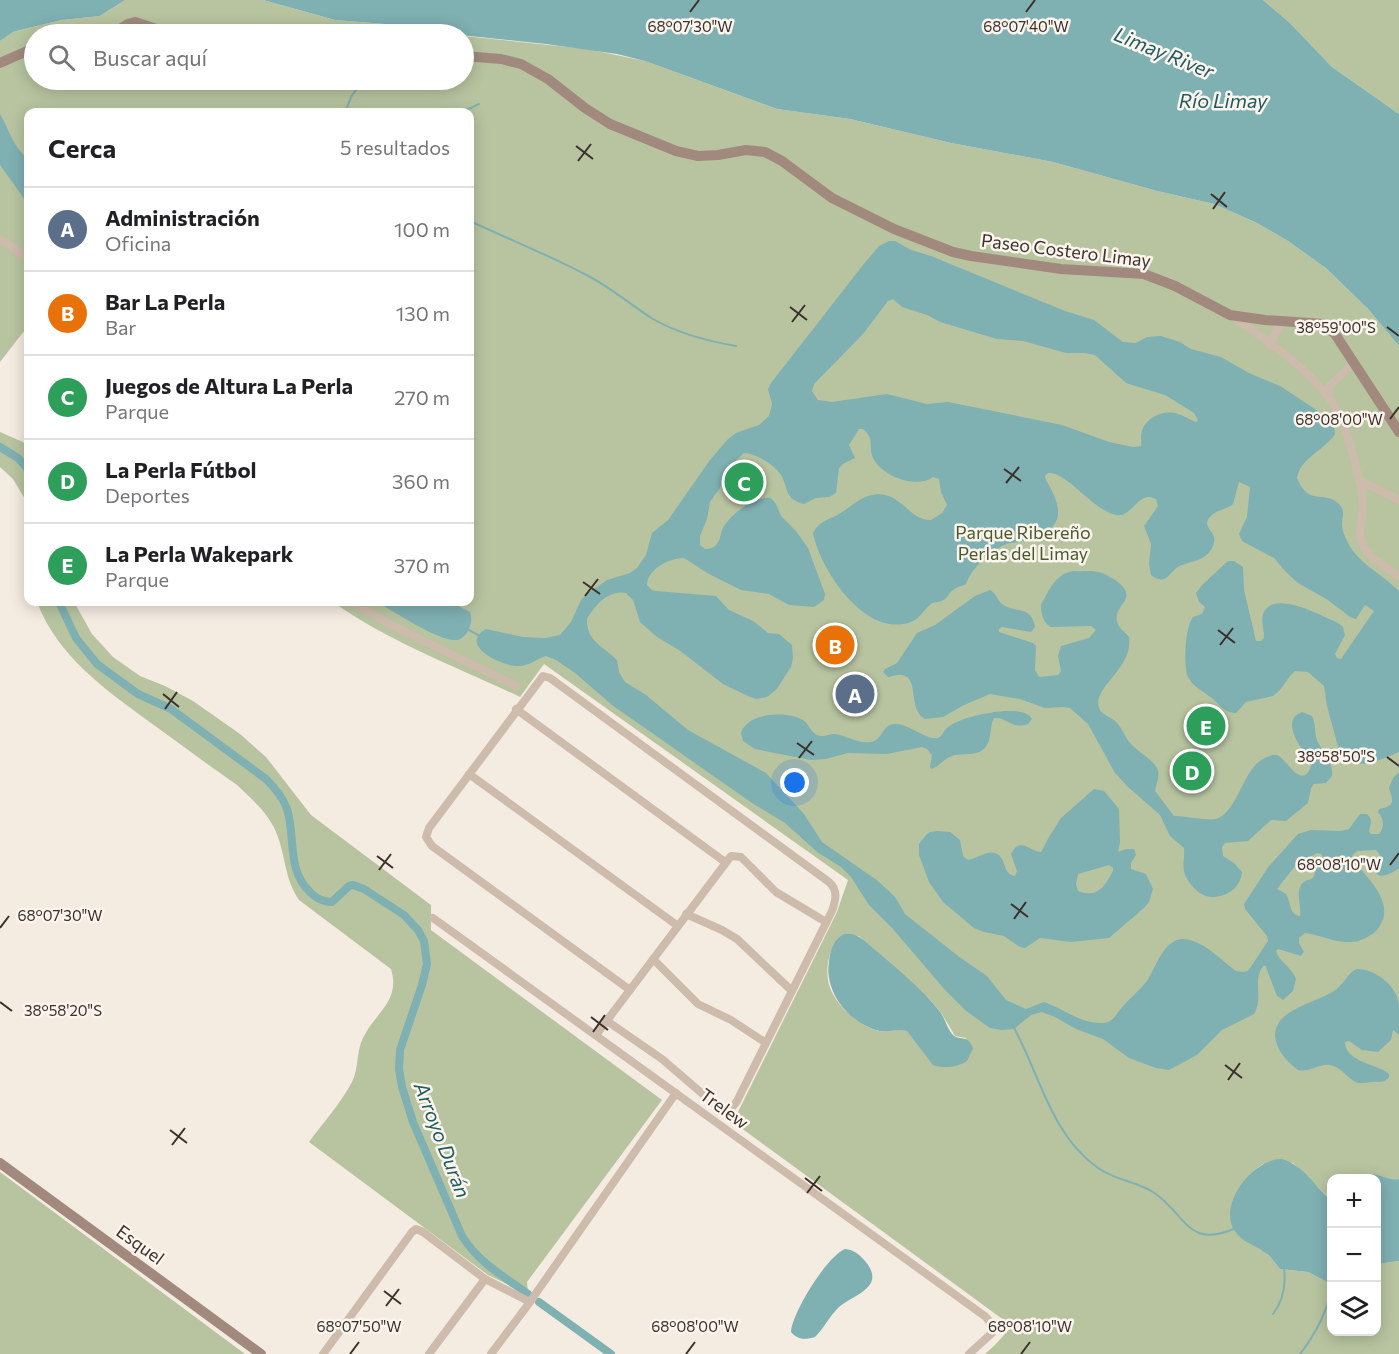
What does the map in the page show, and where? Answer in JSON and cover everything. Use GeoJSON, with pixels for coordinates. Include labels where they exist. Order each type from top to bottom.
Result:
{"type":"FeatureCollection","features":[{"type":"Feature","properties":{"kind":"street"},"geometry":{"type":"LineString","coordinates":[[0,63],[24,52]]}},
{"type":"Feature","properties":{"kind":"street","name":"Paseo Costero Limay"},"geometry":{"type":"LineString","coordinates":[[474,57],[501,59],[521,64],[548,79],[610,124],[676,151],[698,156],[746,150],[765,152],[782,161],[832,198],[894,229],[953,252],[1061,269],[1144,274],[1175,286],[1230,315],[1324,324],[1332,330],[1399,432]]}},
{"type":"Feature","properties":{"kind":"street"},"geometry":{"type":"LineString","coordinates":[[0,240],[24,255]]}},
{"type":"Feature","properties":{"kind":"street"},"geometry":{"type":"LineString","coordinates":[[1230,315],[1309,375],[1328,395],[1346,430],[1364,501],[1360,531],[1361,542],[1366,551],[1399,576]]}},
{"type":"Feature","properties":{"kind":"street"},"geometry":{"type":"LineString","coordinates":[[1270,345],[1278,328],[1285,321]]}},
{"type":"Feature","properties":{"kind":"street"},"geometry":{"type":"LineString","coordinates":[[1328,395],[1330,386],[1354,363]]}},
{"type":"Feature","properties":{"kind":"street"},"geometry":{"type":"LineString","coordinates":[[1359,480],[1399,500]]}},
{"type":"Feature","properties":{"kind":"street"},"geometry":{"type":"LineString","coordinates":[[359,606],[399,629],[516,686]]}},
{"type":"Feature","properties":{"kind":"street"},"geometry":{"type":"LineString","coordinates":[[606,1021],[653,1052],[722,1110],[729,1109],[737,1101],[792,992],[834,906],[836,895],[829,882],[545,675],[540,678],[427,831],[427,840],[630,990]]}},
{"type":"Feature","properties":{"kind":"street"},"geometry":{"type":"LineString","coordinates":[[516,710],[725,862]]}},
{"type":"Feature","properties":{"kind":"street"},"geometry":{"type":"LineString","coordinates":[[469,774],[678,926]]}},
{"type":"Feature","properties":{"kind":"street"},"geometry":{"type":"LineString","coordinates":[[596,1035],[725,862],[734,855],[741,857],[776,892],[826,922]]}},
{"type":"Feature","properties":{"kind":"street"},"geometry":{"type":"LineString","coordinates":[[686,914],[737,939],[792,992]]}},
{"type":"Feature","properties":{"kind":"street","name":"Trelew"},"geometry":{"type":"LineString","coordinates":[[433,918],[990,1320],[993,1329],[989,1337],[969,1354]]}},
{"type":"Feature","properties":{"kind":"street"},"geometry":{"type":"LineString","coordinates":[[653,959],[698,1004],[731,1020],[766,1042]]}},
{"type":"Feature","properties":{"kind":"street"},"geometry":{"type":"LineString","coordinates":[[491,1354],[676,1093]]}},
{"type":"Feature","properties":{"kind":"street","name":"Esquel"},"geometry":{"type":"LineString","coordinates":[[0,1163],[261,1354]]}},
{"type":"Feature","properties":{"kind":"street"},"geometry":{"type":"LineString","coordinates":[[322,1354],[414,1230],[423,1232],[485,1279],[530,1302]]}},
{"type":"Feature","properties":{"kind":"street"},"geometry":{"type":"LineString","coordinates":[[429,1354],[485,1279]]}},
{"type":"Feature","properties":{"kind":"green space","name":"Parque Ribereño Perlas del Limay"},"geometry":{"type":"Polygon","coordinates":[[[125,0],[263,0],[335,20],[384,24],[45,24],[100,16],[125,0]]]}},
{"type":"Feature","properties":{"kind":"green space"},"geometry":{"type":"Polygon","coordinates":[[[1263,0],[1399,0],[1399,114],[1332,67],[1290,23],[1263,0]]]}},
{"type":"Feature","properties":{"kind":"green space","name":"Parque Ribereño Perlas del Limay"},"geometry":{"type":"Polygon","coordinates":[[[24,29],[24,90],[474,90],[474,37],[587,49],[645,61],[777,109],[850,119],[951,143],[1053,162],[1157,191],[1214,204],[1257,223],[1288,241],[1327,269],[1369,310],[1399,346],[1399,1179],[1381,1178],[1381,1174],[1327,1174],[1327,1196],[1293,1163],[1263,1164],[1250,1175],[1231,1217],[1232,1225],[1239,1236],[1267,1254],[1280,1269],[1308,1272],[1327,1282],[1327,1336],[1381,1336],[1381,1263],[1399,1261],[1399,1354],[985,1354],[1012,1326],[733,1122],[837,912],[848,880],[544,664],[520,697],[400,642],[339,606],[474,606],[474,108],[24,108],[24,331],[0,362],[0,41],[13,32],[24,29]],[[859,936],[834,943],[827,970],[830,988],[834,997],[854,1018],[879,1031],[907,1030],[933,1064],[959,1065],[966,1038],[955,1036],[932,1002],[859,936]]]}},
{"type":"Feature","properties":{"kind":"green space"},"geometry":{"type":"Polygon","coordinates":[[[0,432],[24,443],[24,497],[13,479],[0,467],[0,432]]]}},
{"type":"Feature","properties":{"kind":"green space"},"geometry":{"type":"Polygon","coordinates":[[[39,606],[76,606],[92,634],[113,657],[140,676],[193,701],[240,734],[266,757],[311,815],[431,905],[431,930],[662,1100],[527,1282],[528,1294],[488,1275],[309,1142],[352,1082],[363,1038],[393,990],[391,969],[299,900],[288,877],[275,829],[261,809],[237,785],[101,685],[70,656],[46,622],[39,606]]]}},
{"type":"Feature","properties":{"kind":"green space"},"geometry":{"type":"Polygon","coordinates":[[[0,1172],[245,1354],[0,1354],[0,1172]]]}},
{"type":"Feature","properties":{"kind":"water"},"geometry":{"type":"Polygon","coordinates":[[[0,0],[125,0],[100,16],[45,24],[24,24],[24,29],[13,32],[0,41],[0,0]]]}},
{"type":"Feature","properties":{"kind":"water","name":"Río Limay"},"geometry":{"type":"Polygon","coordinates":[[[263,0],[1263,0],[1290,23],[1332,67],[1399,114],[1399,346],[1369,310],[1327,269],[1288,241],[1257,223],[1214,204],[1157,191],[1053,162],[951,143],[850,119],[777,109],[645,61],[617,54],[474,36],[474,24],[384,24],[335,20],[263,0]]]}},
{"type":"Feature","properties":{"kind":"water"},"geometry":{"type":"Polygon","coordinates":[[[0,114],[15,144],[24,155],[24,198],[0,165],[0,114]]]}},
{"type":"Feature","properties":{"kind":"water"},"geometry":{"type":"Polygon","coordinates":[[[895,241],[911,250],[1065,311],[1094,320],[1123,342],[1136,343],[1147,337],[1161,336],[1180,342],[1191,349],[1221,357],[1249,373],[1280,386],[1330,419],[1334,425],[1335,434],[1303,465],[1297,478],[1306,492],[1316,497],[1332,499],[1338,503],[1343,511],[1343,531],[1352,550],[1364,563],[1399,591],[1399,752],[1368,763],[1352,763],[1346,760],[1340,754],[1324,686],[1308,672],[1295,671],[1273,696],[1246,702],[1236,713],[1223,708],[1190,681],[1186,672],[1185,656],[1188,629],[1193,617],[1202,614],[1205,607],[1199,602],[1196,593],[1228,561],[1234,561],[1243,567],[1244,590],[1256,641],[1264,638],[1262,617],[1268,607],[1277,604],[1299,606],[1343,627],[1345,635],[1335,654],[1341,659],[1374,611],[1365,605],[1356,619],[1350,617],[1328,600],[1298,583],[1274,558],[1242,541],[1239,534],[1247,517],[1250,487],[1239,482],[1233,504],[1214,513],[1207,521],[1214,539],[1212,548],[1206,556],[1178,567],[1165,579],[1161,579],[1151,575],[1149,564],[1151,544],[1144,526],[1158,506],[1156,499],[1150,497],[1140,500],[1127,512],[1116,515],[1098,506],[1064,478],[1048,473],[1045,476],[1046,480],[1058,509],[1055,524],[1049,530],[1028,540],[1006,544],[995,550],[975,568],[966,584],[957,587],[942,601],[932,603],[911,622],[894,625],[877,620],[862,611],[847,597],[825,564],[813,533],[821,523],[868,496],[879,494],[896,499],[916,515],[931,520],[942,513],[947,505],[941,492],[939,479],[933,477],[917,482],[889,474],[882,469],[872,455],[869,435],[863,429],[859,429],[849,445],[855,458],[839,468],[836,493],[804,504],[790,496],[781,475],[774,467],[759,457],[744,453],[725,471],[720,488],[710,502],[707,519],[700,536],[700,545],[705,549],[715,546],[724,526],[738,511],[758,500],[771,498],[781,516],[808,548],[825,594],[824,600],[814,607],[789,605],[769,594],[741,590],[684,558],[672,560],[655,569],[647,585],[656,591],[716,596],[729,610],[753,621],[768,633],[779,634],[792,645],[793,658],[791,667],[776,690],[767,697],[757,699],[723,684],[679,650],[657,637],[640,622],[633,600],[626,593],[614,593],[594,608],[587,619],[589,633],[617,660],[619,672],[625,682],[646,695],[688,730],[766,773],[804,814],[822,842],[878,881],[895,897],[905,914],[987,976],[1006,1000],[1026,1009],[1044,1002],[1078,1018],[1093,1022],[1105,1023],[1114,1017],[1147,981],[1163,952],[1174,941],[1181,939],[1197,942],[1236,971],[1248,971],[1268,941],[1267,936],[1245,909],[1244,904],[1269,866],[1298,834],[1311,830],[1349,829],[1360,814],[1367,814],[1370,818],[1369,831],[1371,834],[1379,834],[1383,823],[1378,812],[1379,809],[1391,804],[1392,796],[1389,788],[1393,778],[1399,772],[1399,868],[1383,876],[1377,874],[1376,865],[1380,855],[1376,850],[1357,851],[1352,856],[1383,902],[1382,921],[1376,931],[1364,939],[1351,942],[1305,933],[1299,938],[1304,952],[1301,956],[1278,949],[1276,951],[1278,955],[1296,979],[1293,991],[1283,1000],[1277,996],[1266,966],[1263,966],[1258,978],[1258,1002],[1254,1014],[1222,1030],[1197,1055],[1169,1070],[1156,1068],[1129,1058],[1103,1039],[1042,1012],[1031,1015],[1014,1029],[990,1028],[966,1011],[945,990],[893,929],[869,905],[851,877],[841,867],[817,852],[785,823],[752,803],[612,705],[556,660],[546,656],[526,665],[512,665],[494,659],[479,648],[478,635],[486,629],[523,637],[545,638],[560,635],[571,622],[581,600],[588,593],[607,580],[630,573],[637,568],[646,555],[652,533],[668,520],[710,460],[727,440],[736,433],[759,425],[769,416],[772,404],[768,389],[771,383],[879,246],[895,241]],[[893,299],[888,301],[863,334],[814,384],[812,391],[818,400],[832,402],[887,394],[927,404],[948,402],[1062,425],[1109,442],[1133,447],[1141,446],[1141,433],[1144,426],[1157,415],[1173,413],[1196,422],[1198,420],[1194,413],[1165,395],[1126,383],[1095,355],[1066,353],[1023,341],[997,339],[940,322],[902,307],[893,299]],[[1317,853],[1296,865],[1277,889],[1286,894],[1292,911],[1296,915],[1300,916],[1299,889],[1305,881],[1313,878],[1324,858],[1317,853]]]}},
{"type":"Feature","properties":{"kind":"water"},"geometry":{"type":"Polygon","coordinates":[[[1074,571],[1102,573],[1115,580],[1126,593],[1126,598],[1117,613],[1117,619],[1120,627],[1129,637],[1129,649],[1098,702],[1100,710],[1117,723],[1130,743],[1157,768],[1155,791],[1174,816],[1216,819],[1223,815],[1254,767],[1270,756],[1281,757],[1294,771],[1303,776],[1311,766],[1295,738],[1292,723],[1295,717],[1302,712],[1312,716],[1317,740],[1329,762],[1332,776],[1326,783],[1314,784],[1308,803],[1286,821],[1271,820],[1248,841],[1225,843],[1222,847],[1223,856],[1242,872],[1238,884],[1230,892],[1210,897],[1199,893],[1194,888],[1186,877],[1183,866],[1184,848],[1170,836],[1160,815],[1115,773],[1088,724],[1070,708],[1045,708],[1020,699],[990,694],[943,717],[925,719],[916,708],[911,682],[907,677],[900,675],[888,677],[883,672],[897,663],[917,633],[935,625],[975,596],[990,590],[1002,604],[1030,615],[1035,627],[1031,632],[1002,627],[999,632],[1036,646],[1035,670],[1039,677],[1058,675],[1061,671],[1058,656],[1061,646],[1089,638],[1096,630],[1091,626],[1051,627],[1043,618],[1041,605],[1050,588],[1062,575],[1074,571]]]}},
{"type":"Feature","properties":{"kind":"water"},"geometry":{"type":"Polygon","coordinates":[[[384,606],[458,606],[470,612],[471,623],[461,639],[446,638],[426,630],[384,606]]]}},
{"type":"Feature","properties":{"kind":"water"},"geometry":{"type":"Polygon","coordinates":[[[1004,711],[1024,713],[1032,719],[1028,724],[1017,725],[994,718],[989,742],[984,749],[976,753],[952,756],[932,769],[930,767],[932,755],[922,747],[887,754],[848,753],[826,759],[811,760],[755,749],[743,741],[741,733],[745,726],[758,718],[786,715],[801,719],[818,735],[835,734],[862,742],[875,741],[887,727],[895,724],[929,737],[938,738],[947,728],[966,718],[1004,711]]]}},
{"type":"Feature","properties":{"kind":"water"},"geometry":{"type":"Polygon","coordinates":[[[1094,789],[1104,791],[1119,809],[1118,852],[1134,849],[1136,855],[1131,863],[1131,869],[1146,874],[1153,889],[1149,902],[1144,908],[1109,938],[1071,942],[1040,938],[1025,948],[1004,936],[974,928],[943,902],[929,882],[919,855],[919,844],[930,832],[950,832],[960,840],[963,856],[968,860],[986,853],[997,854],[1008,872],[1015,876],[1017,871],[1011,854],[1014,849],[1021,845],[1041,852],[1061,818],[1094,789]],[[1109,865],[1078,874],[1076,884],[1078,891],[1090,893],[1100,890],[1113,868],[1109,865]]]}},
{"type":"Feature","properties":{"kind":"water"},"geometry":{"type":"Polygon","coordinates":[[[844,934],[863,940],[924,994],[941,1013],[952,1034],[971,1043],[973,1048],[967,1061],[951,1067],[933,1065],[907,1031],[880,1031],[858,1021],[849,1014],[835,995],[828,973],[831,949],[837,939],[844,934]]]}},
{"type":"Feature","properties":{"kind":"water"},"geometry":{"type":"Polygon","coordinates":[[[1357,969],[1378,975],[1394,991],[1399,1005],[1399,1035],[1393,1030],[1391,1040],[1378,1052],[1362,1050],[1349,1041],[1345,1042],[1346,1048],[1354,1057],[1385,1071],[1389,1077],[1383,1081],[1360,1083],[1330,1065],[1298,1070],[1290,1064],[1279,1049],[1275,1033],[1277,1025],[1292,1011],[1334,991],[1357,969]]]}},
{"type":"Feature","properties":{"kind":"water"},"geometry":{"type":"Polygon","coordinates":[[[1282,1159],[1297,1166],[1327,1197],[1327,1282],[1308,1272],[1280,1269],[1269,1256],[1244,1240],[1234,1230],[1230,1219],[1235,1195],[1250,1174],[1271,1161],[1282,1159]]]}},
{"type":"Feature","properties":{"kind":"water"},"geometry":{"type":"Polygon","coordinates":[[[1381,1176],[1399,1179],[1399,1261],[1381,1263],[1381,1176]]]}},
{"type":"Feature","properties":{"kind":"water"},"geometry":{"type":"Polygon","coordinates":[[[845,1249],[856,1253],[865,1261],[871,1270],[870,1284],[838,1308],[815,1337],[805,1339],[796,1337],[791,1332],[804,1299],[829,1262],[845,1249]]]}},
{"type":"Feature","properties":{"kind":"waterway"},"geometry":{"type":"LineString","coordinates":[[347,108],[356,90]]}},
{"type":"Feature","properties":{"kind":"waterway"},"geometry":{"type":"LineString","coordinates":[[470,108],[479,104]]}},
{"type":"Feature","properties":{"kind":"waterway"},"geometry":{"type":"LineString","coordinates":[[474,223],[592,278],[645,314],[673,329],[714,342],[736,346]]}},
{"type":"Feature","properties":{"kind":"waterway","name":"Arroyo Durán"},"geometry":{"type":"LineString","coordinates":[[0,447],[24,465]]}},
{"type":"Feature","properties":{"kind":"waterway","name":"Arroyo Durán"},"geometry":{"type":"LineString","coordinates":[[61,606],[76,638],[97,664],[138,694],[171,709],[266,779],[276,789],[290,820],[298,875],[313,895],[323,901],[332,902],[353,885],[364,889],[404,915],[418,930],[424,941],[427,964],[400,1050],[399,1069],[402,1087],[413,1122],[462,1236],[483,1261],[528,1294]]}},
{"type":"Feature","properties":{"kind":"waterway"},"geometry":{"type":"LineString","coordinates":[[467,629],[480,636]]}},
{"type":"Feature","properties":{"kind":"waterway"},"geometry":{"type":"LineString","coordinates":[[1014,1028],[1058,1122],[1082,1154],[1098,1168],[1112,1176],[1142,1186],[1156,1194],[1198,1233],[1220,1234],[1236,1228]]}},
{"type":"Feature","properties":{"kind":"waterway"},"geometry":{"type":"LineString","coordinates":[[1273,1314],[1280,1303],[1283,1292],[1284,1268]]}},
{"type":"Feature","properties":{"kind":"waterway","name":"Arroyo Durán"},"geometry":{"type":"LineString","coordinates":[[539,1302],[611,1354]]}},
{"type":"Feature","properties":{"kind":"waterway"},"geometry":{"type":"LineString","coordinates":[[1300,1354],[1311,1339],[1327,1305]]}},
{"type":"Feature","properties":{"kind":"place","name":"Juegos de Altura La Perla"},"geometry":{"type":"Point","coordinates":[744,482]}},
{"type":"Feature","properties":{"kind":"place","name":"Bar La Perla"},"geometry":{"type":"Point","coordinates":[835,645]}},
{"type":"Feature","properties":{"kind":"place","name":"Administración"},"geometry":{"type":"Point","coordinates":[855,694]}},
{"type":"Feature","properties":{"kind":"place","name":"La Perla Wakepark"},"geometry":{"type":"Point","coordinates":[1206,726]}},
{"type":"Feature","properties":{"kind":"place","name":"La Perla Fútbol"},"geometry":{"type":"Point","coordinates":[1192,771]}},
{"type":"Feature","properties":{"kind":"water label","name":"Limay River"},"geometry":{"type":"Point","coordinates":[1164,53]}}]}
